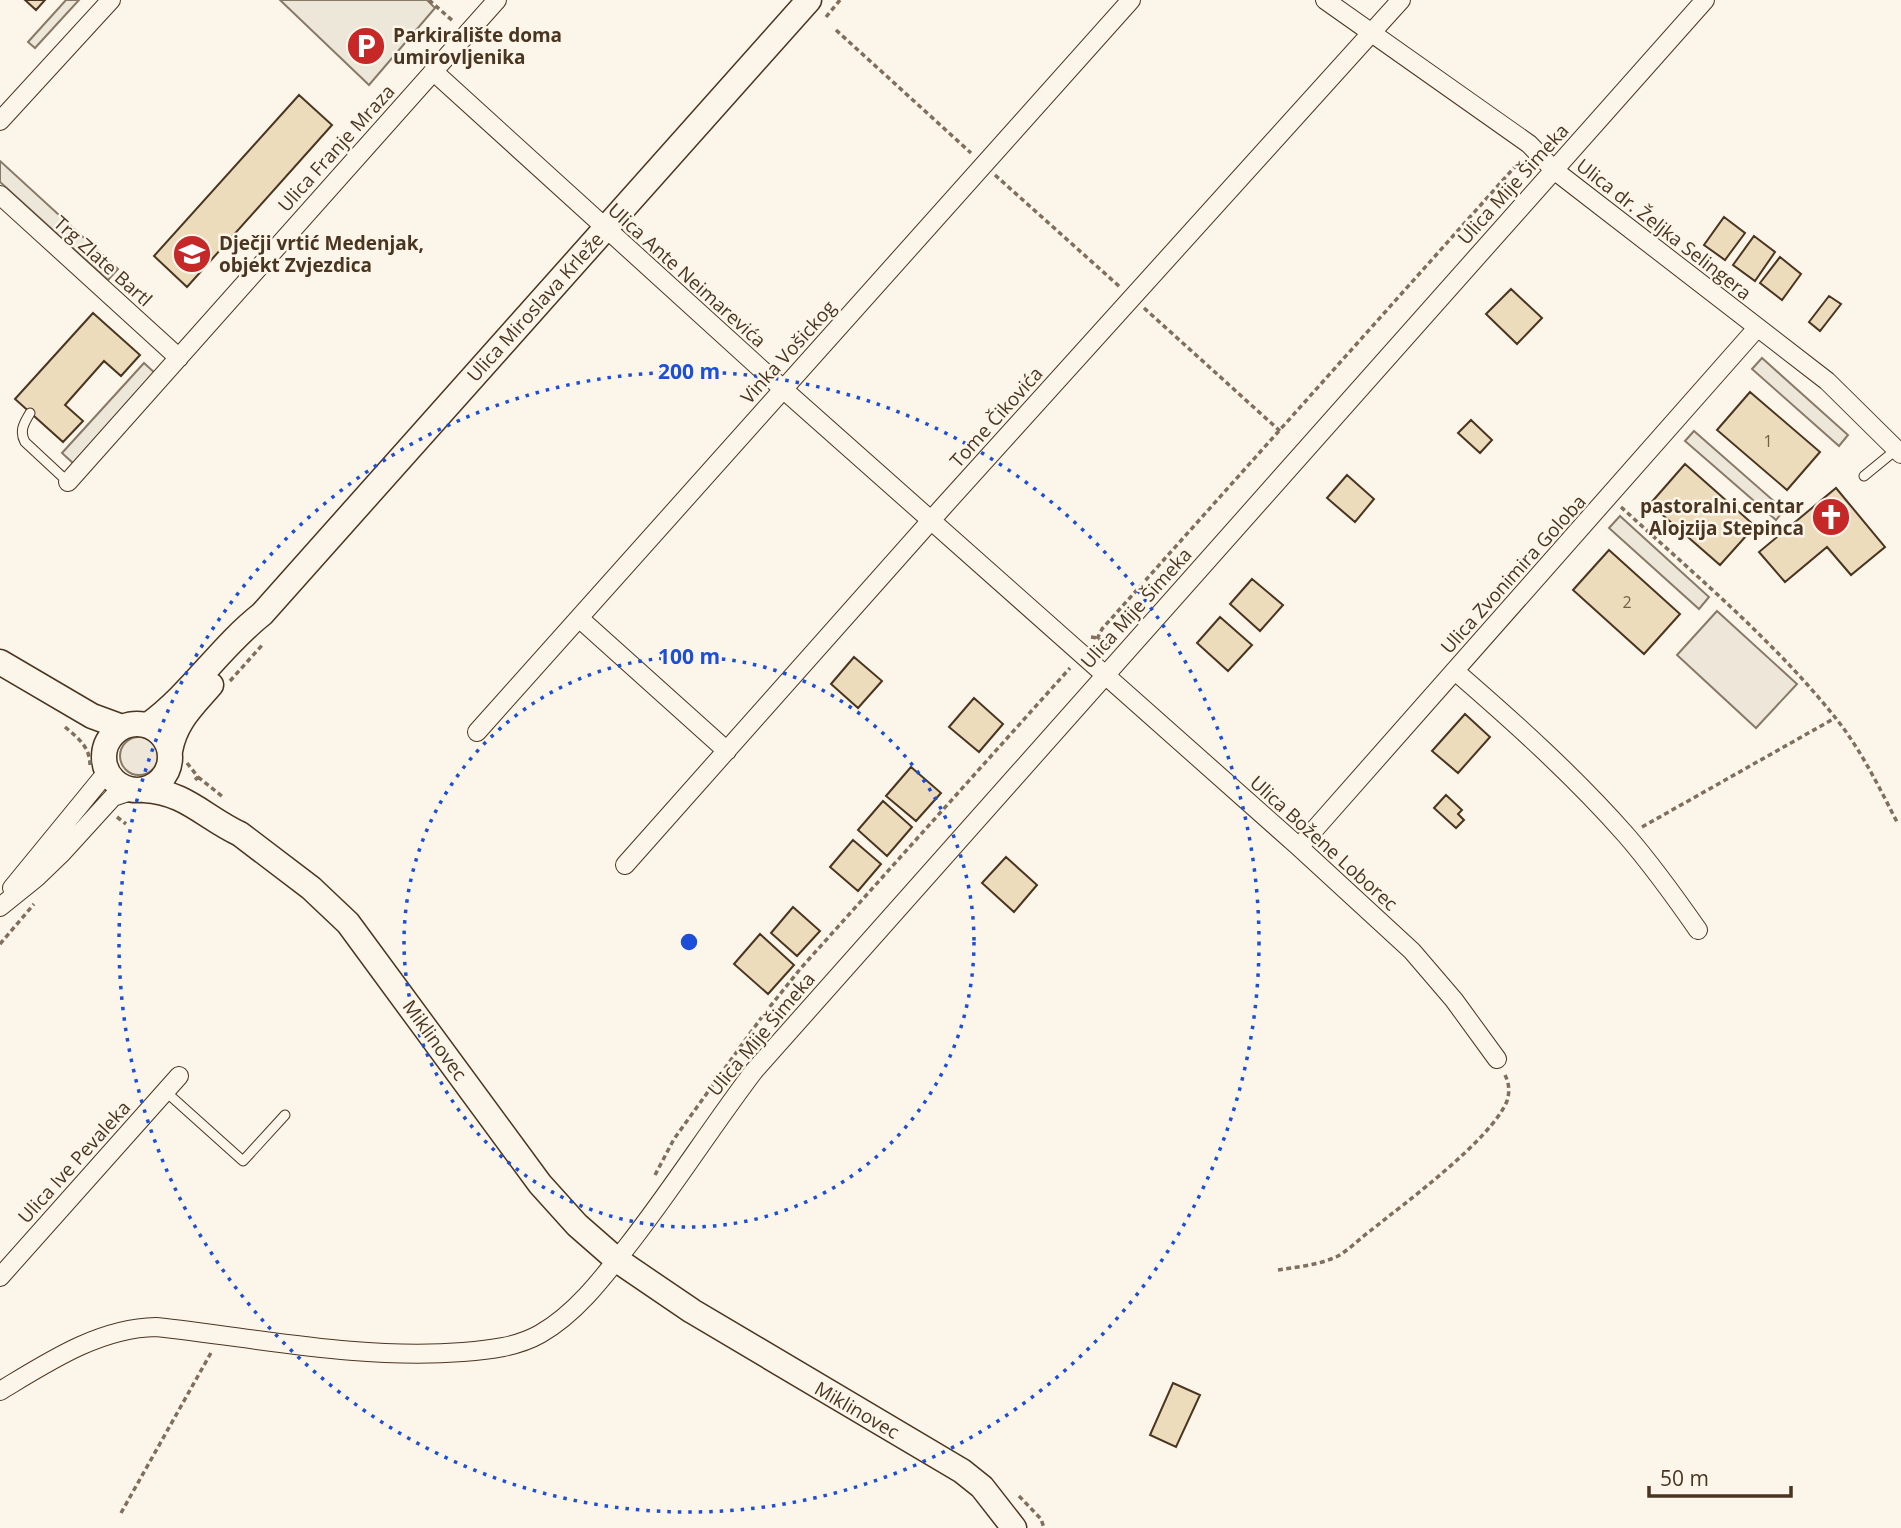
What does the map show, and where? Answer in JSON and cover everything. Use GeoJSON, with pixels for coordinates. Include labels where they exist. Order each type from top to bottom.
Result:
{"type":"FeatureCollection","features":[{"type":"Feature","properties":{"kind":"main road","name":"Ulica Miroslava Krleže"},"geometry":{"type":"LineString","coordinates":[[148,725],[169,708],[242,630],[262,614],[809,0]]}},
{"type":"Feature","properties":{"kind":"main road","name":"Ulica Miroslava Krleže"},"geometry":{"type":"LineString","coordinates":[[170,756],[173,733],[180,722],[236,657],[250,638],[262,614]]}},
{"type":"Feature","properties":{"kind":"main road"},"geometry":{"type":"LineString","coordinates":[[0,662],[92,716],[122,727]]}},
{"type":"Feature","properties":{"kind":"main road"},"geometry":{"type":"LineString","coordinates":[[37,685],[101,763],[123,787],[139,790],[160,781],[167,772],[170,756],[162,735],[148,725],[139,723],[122,727],[114,733],[101,763]]}},
{"type":"Feature","properties":{"kind":"main road","name":"Miklinovec"},"geometry":{"type":"LineString","coordinates":[[170,756],[182,779],[240,834],[311,888],[348,923],[540,1184],[577,1225],[617,1259],[714,1325],[962,1471],[982,1487],[1014,1528]]}},
{"type":"Feature","properties":{"kind":"main road","name":"Miklinovec"},"geometry":{"type":"LineString","coordinates":[[139,790],[161,791],[180,798],[224,827],[240,834]]}},
{"type":"Feature","properties":{"kind":"street"},"geometry":{"type":"LineString","coordinates":[[0,121],[111,0]]}},
{"type":"Feature","properties":{"kind":"street","name":"Ulica Franje Mraza"},"geometry":{"type":"LineString","coordinates":[[68,482],[497,0]]}},
{"type":"Feature","properties":{"kind":"street","name":"Vinka Vošickog"},"geometry":{"type":"LineString","coordinates":[[477,732],[1131,0]]}},
{"type":"Feature","properties":{"kind":"street","name":"Ulica dr. Željka Selingera"},"geometry":{"type":"LineString","coordinates":[[1325,0],[1529,144],[1554,170],[1827,381],[1899,451]]}},
{"type":"Feature","properties":{"kind":"street","name":"Tome Čikovića"},"geometry":{"type":"LineString","coordinates":[[625,865],[1401,0]]}},
{"type":"Feature","properties":{"kind":"street","name":"Ulica Mije Šimeka"},"geometry":{"type":"LineString","coordinates":[[617,1259],[754,1072],[1705,0]]}},
{"type":"Feature","properties":{"kind":"street","name":"Ulica Ante Neimarevića"},"geometry":{"type":"LineString","coordinates":[[433,71],[605,229],[1104,675]]}},
{"type":"Feature","properties":{"kind":"street","name":"Trg Zlate Bartl"},"geometry":{"type":"LineString","coordinates":[[0,195],[179,358]]}},
{"type":"Feature","properties":{"kind":"street","name":"Ulica Zvonimira Goloba"},"geometry":{"type":"LineString","coordinates":[[1299,847],[1757,328]]}},
{"type":"Feature","properties":{"kind":"street"},"geometry":{"type":"LineString","coordinates":[[579,618],[727,751]]}},
{"type":"Feature","properties":{"kind":"street"},"geometry":{"type":"LineString","coordinates":[[1455,671],[1549,757],[1625,834],[1698,930]]}},
{"type":"Feature","properties":{"kind":"street","name":"Ulica Božene Loborec"},"geometry":{"type":"LineString","coordinates":[[1104,675],[1412,951],[1454,1000],[1497,1059]]}},
{"type":"Feature","properties":{"kind":"street"},"geometry":{"type":"LineString","coordinates":[[0,906],[30,864],[90,795],[101,763]]}},
{"type":"Feature","properties":{"kind":"street"},"geometry":{"type":"LineString","coordinates":[[0,906],[45,870],[113,797],[139,790]]}},
{"type":"Feature","properties":{"kind":"street","name":"Ulica Ive Pevaleka"},"geometry":{"type":"LineString","coordinates":[[0,1276],[179,1076]]}},
{"type":"Feature","properties":{"kind":"street"},"geometry":{"type":"LineString","coordinates":[[0,1391],[88,1343],[122,1330],[156,1327],[300,1346],[397,1354],[488,1350],[516,1344],[540,1334],[579,1303],[617,1259]]}},
{"type":"Feature","properties":{"kind":"lane"},"geometry":{"type":"LineString","coordinates":[[30,413],[21,436],[68,482]]}},
{"type":"Feature","properties":{"kind":"lane"},"geometry":{"type":"LineString","coordinates":[[1864,476],[1899,451]]}},
{"type":"Feature","properties":{"kind":"lane"},"geometry":{"type":"LineString","coordinates":[[165,1091],[243,1161],[285,1115]]}},
{"type":"Feature","properties":{"kind":"path"},"geometry":{"type":"LineString","coordinates":[[429,0],[455,23]]}},
{"type":"Feature","properties":{"kind":"path"},"geometry":{"type":"LineString","coordinates":[[651,1184],[674,1139],[793,977],[1082,656],[1111,620],[1520,161]]}},
{"type":"Feature","properties":{"kind":"path"},"geometry":{"type":"LineString","coordinates":[[1133,298],[1280,431]]}},
{"type":"Feature","properties":{"kind":"path"},"geometry":{"type":"LineString","coordinates":[[1608,499],[1621,507],[1782,656],[1835,718],[1870,771],[1896,822]]}},
{"type":"Feature","properties":{"kind":"path"},"geometry":{"type":"LineString","coordinates":[[1625,834],[1835,718]]}},
{"type":"Feature","properties":{"kind":"path"},"geometry":{"type":"LineString","coordinates":[[58,720],[84,743],[90,757],[101,763]]}},
{"type":"Feature","properties":{"kind":"path"},"geometry":{"type":"LineString","coordinates":[[198,777],[230,803]]}},
{"type":"Feature","properties":{"kind":"path"},"geometry":{"type":"LineString","coordinates":[[102,807],[126,824]]}},
{"type":"Feature","properties":{"kind":"path"},"geometry":{"type":"LineString","coordinates":[[1278,1270],[1338,1256],[1412,1198],[1469,1148],[1492,1123],[1507,1100],[1510,1084],[1497,1059]]}},
{"type":"Feature","properties":{"kind":"path"},"geometry":{"type":"LineString","coordinates":[[121,1513],[222,1334]]}},
{"type":"Feature","properties":{"kind":"path"},"geometry":{"type":"LineString","coordinates":[[1014,1491],[1041,1519],[1044,1528]]}},
{"type":"Feature","properties":{"kind":"shaded area"},"geometry":{"type":"Polygon","coordinates":[[[66,0],[79,0],[35,48],[28,42],[66,0]]]}},
{"type":"Feature","properties":{"kind":"shaded area","name":"Parkiralište doma umirovljenika"},"geometry":{"type":"Polygon","coordinates":[[[280,0],[427,0],[435,8],[369,85],[280,0]]]}},
{"type":"Feature","properties":{"kind":"shaded area"},"geometry":{"type":"Polygon","coordinates":[[[0,161],[118,269],[108,280],[0,182],[0,161]]]}},
{"type":"Feature","properties":{"kind":"shaded area"},"geometry":{"type":"Polygon","coordinates":[[[1762,358],[1848,435],[1839,446],[1752,369],[1762,358]]]}},
{"type":"Feature","properties":{"kind":"shaded area"},"geometry":{"type":"Polygon","coordinates":[[[144,363],[156,374],[74,464],[62,453],[144,363]]]}},
{"type":"Feature","properties":{"kind":"shaded area"},"geometry":{"type":"Polygon","coordinates":[[[1694,431],[1784,510],[1776,520],[1685,441],[1694,431]]]}},
{"type":"Feature","properties":{"kind":"shaded area"},"geometry":{"type":"Polygon","coordinates":[[[1620,516],[1709,597],[1699,609],[1609,528],[1620,516]]]}},
{"type":"Feature","properties":{"kind":"shaded area"},"geometry":{"type":"Polygon","coordinates":[[[1717,611],[1797,684],[1756,728],[1677,655],[1717,611]]]}},
{"type":"Feature","properties":{"kind":"shaded area"},"geometry":{"type":"Polygon","coordinates":[[[139,737],[152,743],[158,756],[152,769],[139,775],[126,769],[120,756],[126,743],[139,737]]]}},
{"type":"Feature","properties":{"kind":"building"},"geometry":{"type":"Polygon","coordinates":[[[25,0],[45,0],[36,10],[25,0]]]}},
{"type":"Feature","properties":{"kind":"building"},"geometry":{"type":"Polygon","coordinates":[[[299,95],[332,125],[187,287],[154,256],[299,95]]]}},
{"type":"Feature","properties":{"kind":"building"},"geometry":{"type":"Polygon","coordinates":[[[1724,217],[1745,233],[1725,260],[1704,245],[1724,217]]]}},
{"type":"Feature","properties":{"kind":"building"},"geometry":{"type":"Polygon","coordinates":[[[1754,236],[1775,252],[1755,281],[1733,265],[1754,236]]]}},
{"type":"Feature","properties":{"kind":"building"},"geometry":{"type":"Polygon","coordinates":[[[1780,257],[1801,274],[1782,300],[1760,283],[1780,257]]]}},
{"type":"Feature","properties":{"kind":"building"},"geometry":{"type":"Polygon","coordinates":[[[1511,289],[1542,318],[1517,344],[1486,314],[1511,289]]]}},
{"type":"Feature","properties":{"kind":"building"},"geometry":{"type":"Polygon","coordinates":[[[1829,296],[1841,304],[1820,331],[1809,322],[1829,296]]]}},
{"type":"Feature","properties":{"kind":"building"},"geometry":{"type":"Polygon","coordinates":[[[93,313],[140,355],[121,376],[104,361],[65,405],[83,421],[63,442],[15,399],[93,313]]]}},
{"type":"Feature","properties":{"kind":"building"},"geometry":{"type":"Polygon","coordinates":[[[1750,392],[1820,452],[1787,490],[1717,430],[1750,392]]]}},
{"type":"Feature","properties":{"kind":"building"},"geometry":{"type":"Polygon","coordinates":[[[1471,420],[1492,440],[1480,453],[1458,433],[1471,420]]]}},
{"type":"Feature","properties":{"kind":"building"},"geometry":{"type":"Polygon","coordinates":[[[1685,464],[1755,526],[1720,565],[1650,504],[1685,464]]]}},
{"type":"Feature","properties":{"kind":"building"},"geometry":{"type":"Polygon","coordinates":[[[1347,475],[1374,499],[1355,522],[1327,498],[1347,475]]]}},
{"type":"Feature","properties":{"kind":"building","name":"pastoralni centar Alojzija Stepinca"},"geometry":{"type":"Polygon","coordinates":[[[1836,488],[1885,547],[1851,575],[1827,547],[1785,582],[1759,552],[1836,488]]]}},
{"type":"Feature","properties":{"kind":"building"},"geometry":{"type":"Polygon","coordinates":[[[1609,550],[1680,614],[1644,654],[1573,590],[1609,550]]]}},
{"type":"Feature","properties":{"kind":"building"},"geometry":{"type":"Polygon","coordinates":[[[1252,579],[1283,605],[1260,631],[1230,604],[1252,579]]]}},
{"type":"Feature","properties":{"kind":"building"},"geometry":{"type":"Polygon","coordinates":[[[1220,617],[1252,645],[1228,671],[1197,643],[1220,617]]]}},
{"type":"Feature","properties":{"kind":"building"},"geometry":{"type":"Polygon","coordinates":[[[854,657],[882,681],[858,708],[831,684],[854,657]]]}},
{"type":"Feature","properties":{"kind":"building"},"geometry":{"type":"Polygon","coordinates":[[[974,698],[1003,724],[979,752],[949,727],[974,698]]]}},
{"type":"Feature","properties":{"kind":"building"},"geometry":{"type":"Polygon","coordinates":[[[1465,714],[1490,737],[1458,773],[1432,751],[1465,714]]]}},
{"type":"Feature","properties":{"kind":"building"},"geometry":{"type":"Polygon","coordinates":[[[911,767],[941,793],[916,821],[886,796],[911,767]]]}},
{"type":"Feature","properties":{"kind":"building"},"geometry":{"type":"Polygon","coordinates":[[[1446,795],[1462,810],[1458,814],[1464,820],[1456,828],[1434,808],[1446,795]]]}},
{"type":"Feature","properties":{"kind":"building"},"geometry":{"type":"Polygon","coordinates":[[[883,801],[912,827],[887,856],[858,830],[883,801]]]}},
{"type":"Feature","properties":{"kind":"building"},"geometry":{"type":"Polygon","coordinates":[[[853,840],[881,864],[858,891],[830,867],[853,840]]]}},
{"type":"Feature","properties":{"kind":"building"},"geometry":{"type":"Polygon","coordinates":[[[1006,857],[1037,885],[1014,912],[982,883],[1006,857]]]}},
{"type":"Feature","properties":{"kind":"building"},"geometry":{"type":"Polygon","coordinates":[[[793,907],[820,931],[797,956],[771,933],[793,907]]]}},
{"type":"Feature","properties":{"kind":"building"},"geometry":{"type":"Polygon","coordinates":[[[760,934],[794,965],[768,994],[734,964],[760,934]]]}},
{"type":"Feature","properties":{"kind":"building"},"geometry":{"type":"Polygon","coordinates":[[[1173,1383],[1200,1395],[1176,1447],[1150,1435],[1173,1383]]]}},
{"type":"Feature","properties":{"kind":"place","name":"Parkiralište doma umirovljenika"},"geometry":{"type":"Point","coordinates":[366,46]}},
{"type":"Feature","properties":{"kind":"place","name":"Dječji vrtić Medenjak, objekt Zvjezdica"},"geometry":{"type":"Point","coordinates":[192,254]}},
{"type":"Feature","properties":{"kind":"place","name":"pastoralni centar Alojzija Stepinca"},"geometry":{"type":"Point","coordinates":[1831,517]}}]}
